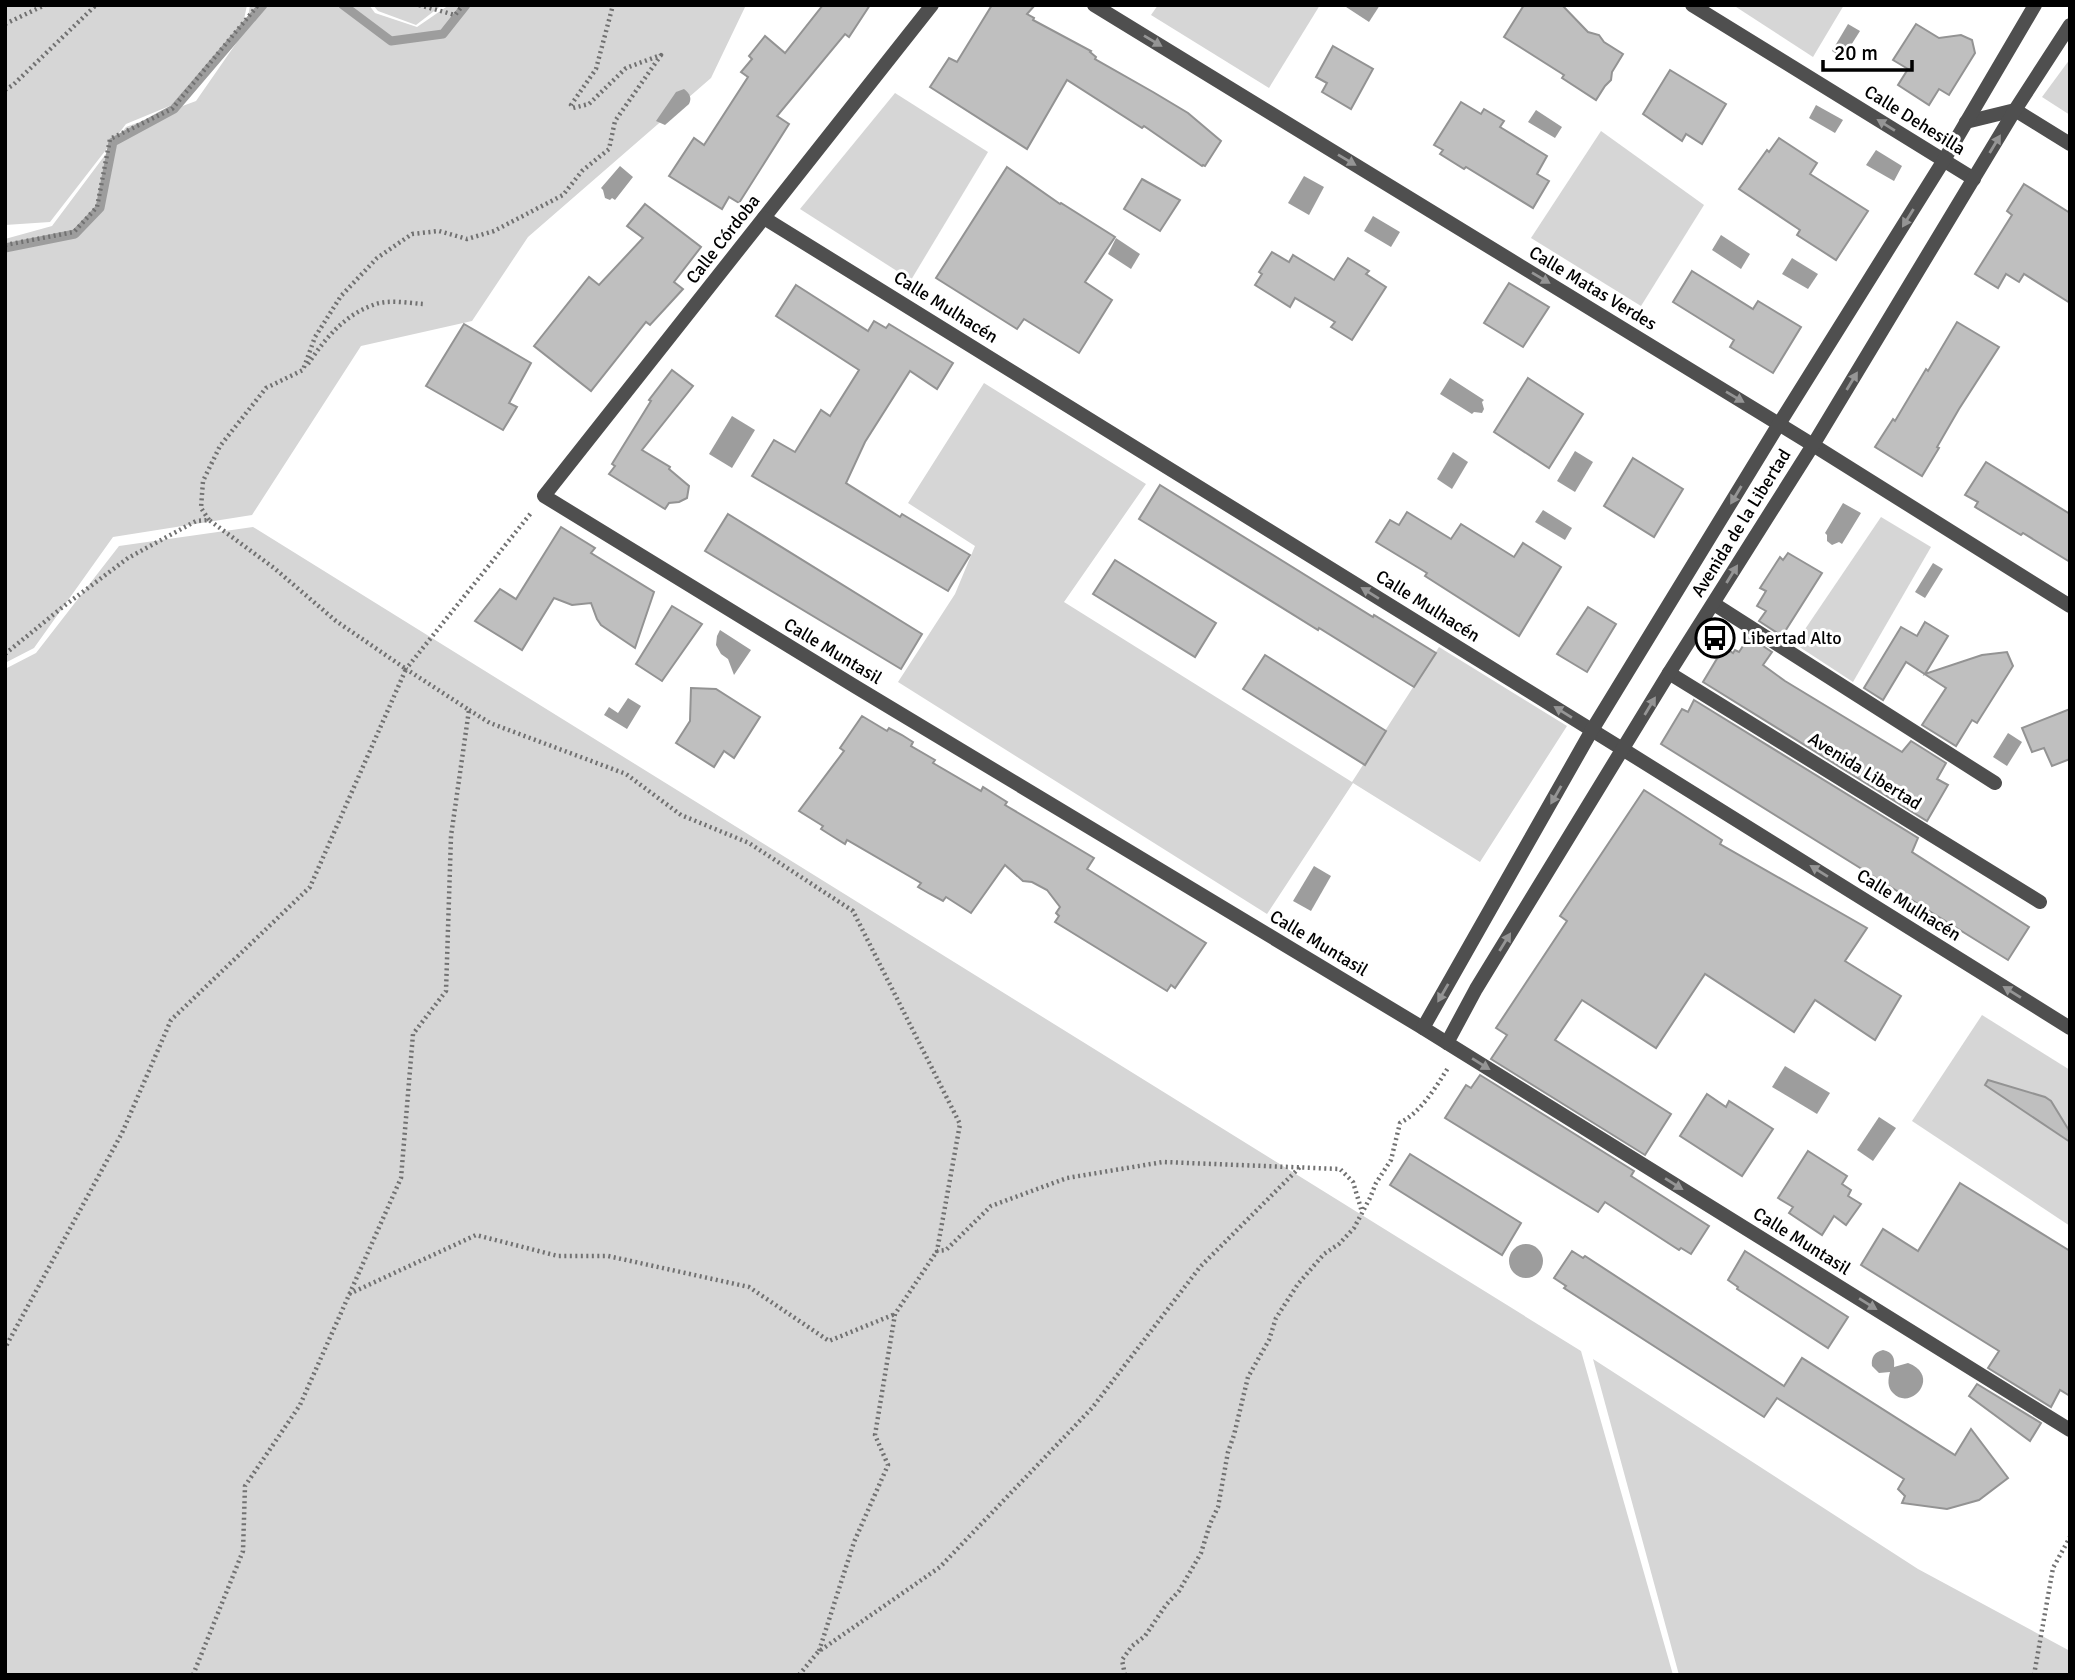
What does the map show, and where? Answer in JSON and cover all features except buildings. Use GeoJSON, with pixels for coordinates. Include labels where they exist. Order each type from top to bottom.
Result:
{"type":"FeatureCollection","features":[{"type":"Feature","properties":{"kind":"street","name":"Calle Córdoba"},"geometry":{"type":"LineString","coordinates":[[544,496],[932,5]]}},
{"type":"Feature","properties":{"kind":"street","name":"Calle Matas Verdes"},"geometry":{"type":"LineString","coordinates":[[1094,5],[1779,424],[2070,606]]}},
{"type":"Feature","properties":{"kind":"street","name":"Calle Dehesilla"},"geometry":{"type":"LineString","coordinates":[[1692,5],[1974,179]]}},
{"type":"Feature","properties":{"kind":"street","name":"Avenida de la Libertad"},"geometry":{"type":"LineString","coordinates":[[1423,1028],[1592,730],[1944,160],[2035,5]]}},
{"type":"Feature","properties":{"kind":"street","name":"Avenida de la Libertad"},"geometry":{"type":"LineString","coordinates":[[1453,1047],[1476,989],[1813,445],[2015,110],[2070,25]]}},
{"type":"Feature","properties":{"kind":"street"},"geometry":{"type":"LineString","coordinates":[[1966,122],[2015,110],[2070,144]]}},
{"type":"Feature","properties":{"kind":"street","name":"Calle Mulhacén"},"geometry":{"type":"LineString","coordinates":[[764,218],[2070,1028]]}},
{"type":"Feature","properties":{"kind":"street","name":"Calle Muntasil"},"geometry":{"type":"LineString","coordinates":[[544,496],[867,694],[1423,1028],[2070,1430]]}},
{"type":"Feature","properties":{"kind":"street"},"geometry":{"type":"LineString","coordinates":[[1714,604],[1995,783]]}},
{"type":"Feature","properties":{"kind":"street","name":"Avenida Libertad"},"geometry":{"type":"LineString","coordinates":[[1670,674],[2040,902]]}},
{"type":"Feature","properties":{"kind":"path"},"geometry":{"type":"LineString","coordinates":[[5,24],[45,5]]}},
{"type":"Feature","properties":{"kind":"path"},"geometry":{"type":"LineString","coordinates":[[5,90],[96,5]]}},
{"type":"Feature","properties":{"kind":"path"},"geometry":{"type":"LineString","coordinates":[[5,246],[74,232],[97,207],[110,139],[172,108],[258,5]]}},
{"type":"Feature","properties":{"kind":"path"},"geometry":{"type":"LineString","coordinates":[[419,5],[455,15],[463,5]]}},
{"type":"Feature","properties":{"kind":"path"},"geometry":{"type":"LineString","coordinates":[[303,370],[316,337],[341,296],[377,258],[412,234],[439,231],[467,239],[494,231],[563,195],[582,171],[609,149],[615,121],[661,55],[626,68],[589,104],[573,108],[572,105],[596,69],[613,5]]}},
{"type":"Feature","properties":{"kind":"path"},"geometry":{"type":"LineString","coordinates":[[423,304],[374,304],[340,324],[303,370],[266,388],[220,446],[203,481],[201,508],[209,520],[274,568],[336,621],[490,723],[626,774],[681,815],[749,843],[853,911],[960,1124],[937,1251],[895,1314],[875,1435],[888,1465],[854,1542],[818,1652]]}},
{"type":"Feature","properties":{"kind":"path"},"geometry":{"type":"LineString","coordinates":[[5,1348],[122,1133],[172,1020],[310,887],[406,669],[544,496]]}},
{"type":"Feature","properties":{"kind":"path"},"geometry":{"type":"LineString","coordinates":[[5,654],[128,558],[196,521],[209,520]]}},
{"type":"Feature","properties":{"kind":"path"},"geometry":{"type":"LineString","coordinates":[[193,1675],[243,1551],[245,1486],[300,1405],[401,1178],[412,1034],[446,991],[451,836],[469,710]]}},
{"type":"Feature","properties":{"kind":"path"},"geometry":{"type":"LineString","coordinates":[[1125,1675],[1122,1660],[1132,1646],[1145,1636],[1179,1591],[1201,1553],[1218,1507],[1228,1452],[1248,1377],[1269,1340],[1276,1318],[1298,1284],[1324,1254],[1339,1244],[1353,1228],[1391,1160],[1400,1123],[1414,1115],[1427,1099],[1453,1047]]}},
{"type":"Feature","properties":{"kind":"path"},"geometry":{"type":"LineString","coordinates":[[937,1251],[946,1250],[991,1206],[1067,1178],[1163,1162],[1340,1169],[1353,1182],[1362,1212]]}},
{"type":"Feature","properties":{"kind":"path"},"geometry":{"type":"LineString","coordinates":[[799,1675],[818,1652],[940,1567],[1092,1408],[1200,1267],[1300,1167]]}},
{"type":"Feature","properties":{"kind":"path"},"geometry":{"type":"LineString","coordinates":[[349,1294],[476,1235],[558,1255],[608,1256],[749,1287],[829,1341],[895,1314]]}},
{"type":"Feature","properties":{"kind":"path"},"geometry":{"type":"LineString","coordinates":[[2034,1675],[2053,1568],[2070,1537]]}},
{"type":"Feature","properties":{"kind":"shaded area"},"geometry":{"type":"Polygon","coordinates":[[[5,5],[247,5],[242,29],[189,98],[126,124],[50,222],[5,225],[5,5]]]}},
{"type":"Feature","properties":{"kind":"shaded area"},"geometry":{"type":"Polygon","coordinates":[[[250,5],[369,5],[375,13],[417,27],[449,5],[746,5],[711,78],[528,237],[472,321],[361,346],[252,515],[113,537],[34,648],[5,663],[5,239],[52,226],[126,127],[196,101],[246,29],[250,5]]]}},
{"type":"Feature","properties":{"kind":"shaded area"},"geometry":{"type":"Polygon","coordinates":[[[373,5],[442,5],[416,25],[378,11],[373,5]]]}},
{"type":"Feature","properties":{"kind":"shaded area"},"geometry":{"type":"Polygon","coordinates":[[[1158,5],[1320,5],[1269,88],[1151,15],[1158,5]]]}},
{"type":"Feature","properties":{"kind":"shaded area"},"geometry":{"type":"Polygon","coordinates":[[[1343,5],[1380,5],[1369,22],[1343,5]]]}},
{"type":"Feature","properties":{"kind":"shaded area"},"geometry":{"type":"Polygon","coordinates":[[[1733,5],[1844,5],[1813,57],[1733,5]]]}},
{"type":"Feature","properties":{"kind":"shaded area"},"geometry":{"type":"Polygon","coordinates":[[[1848,24],[1860,31],[1843,58],[1832,51],[1848,24]]]}},
{"type":"Feature","properties":{"kind":"shaded area"},"geometry":{"type":"Polygon","coordinates":[[[2070,59],[2070,115],[2042,97],[2070,59]]]}},
{"type":"Feature","properties":{"kind":"shaded area"},"geometry":{"type":"Polygon","coordinates":[[[684,89],[690,96],[689,104],[665,125],[656,121],[676,92],[684,89]]]}},
{"type":"Feature","properties":{"kind":"shaded area"},"geometry":{"type":"Polygon","coordinates":[[[895,93],[988,152],[911,280],[800,209],[895,93]]]}},
{"type":"Feature","properties":{"kind":"shaded area"},"geometry":{"type":"Polygon","coordinates":[[[1816,105],[1843,120],[1835,133],[1809,118],[1816,105]]]}},
{"type":"Feature","properties":{"kind":"shaded area"},"geometry":{"type":"Polygon","coordinates":[[[1536,110],[1562,127],[1555,138],[1528,122],[1536,110]]]}},
{"type":"Feature","properties":{"kind":"shaded area"},"geometry":{"type":"Polygon","coordinates":[[[1601,131],[1704,205],[1641,306],[1531,238],[1601,131]]]}},
{"type":"Feature","properties":{"kind":"shaded area"},"geometry":{"type":"Polygon","coordinates":[[[1876,150],[1902,166],[1894,181],[1866,165],[1876,150]]]}},
{"type":"Feature","properties":{"kind":"shaded area"},"geometry":{"type":"Polygon","coordinates":[[[620,166],[633,177],[615,200],[610,200],[605,198],[601,188],[620,166]]]}},
{"type":"Feature","properties":{"kind":"shaded area"},"geometry":{"type":"Polygon","coordinates":[[[1304,176],[1324,187],[1309,215],[1288,203],[1304,176]]]}},
{"type":"Feature","properties":{"kind":"shaded area"},"geometry":{"type":"Polygon","coordinates":[[[1373,216],[1400,232],[1391,247],[1364,231],[1373,216]]]}},
{"type":"Feature","properties":{"kind":"shaded area"},"geometry":{"type":"Polygon","coordinates":[[[1721,235],[1750,254],[1741,269],[1712,250],[1721,235]]]}},
{"type":"Feature","properties":{"kind":"shaded area"},"geometry":{"type":"Polygon","coordinates":[[[1116,238],[1140,254],[1131,269],[1108,254],[1116,238]]]}},
{"type":"Feature","properties":{"kind":"shaded area"},"geometry":{"type":"Polygon","coordinates":[[[1792,258],[1818,274],[1808,289],[1782,274],[1792,258]]]}},
{"type":"Feature","properties":{"kind":"shaded area"},"geometry":{"type":"Polygon","coordinates":[[[1450,378],[1484,400],[1482,413],[1472,414],[1440,394],[1450,378]]]}},
{"type":"Feature","properties":{"kind":"shaded area"},"geometry":{"type":"Polygon","coordinates":[[[984,383],[1146,484],[1064,602],[1352,782],[1439,647],[1567,726],[1480,862],[1353,783],[1267,914],[898,682],[955,594],[975,546],[908,503],[984,383]]]}},
{"type":"Feature","properties":{"kind":"shaded area"},"geometry":{"type":"Polygon","coordinates":[[[732,416],[755,430],[732,468],[709,454],[732,416]]]}},
{"type":"Feature","properties":{"kind":"shaded area"},"geometry":{"type":"Polygon","coordinates":[[[1575,451],[1593,462],[1575,492],[1557,481],[1575,451]]]}},
{"type":"Feature","properties":{"kind":"shaded area"},"geometry":{"type":"Polygon","coordinates":[[[1453,452],[1468,462],[1452,489],[1437,479],[1453,452]]]}},
{"type":"Feature","properties":{"kind":"shaded area"},"geometry":{"type":"Polygon","coordinates":[[[1843,503],[1861,513],[1842,544],[1839,542],[1832,545],[1827,541],[1825,533],[1843,503]]]}},
{"type":"Feature","properties":{"kind":"shaded area"},"geometry":{"type":"Polygon","coordinates":[[[1543,510],[1572,528],[1565,540],[1535,522],[1543,510]]]}},
{"type":"Feature","properties":{"kind":"shaded area"},"geometry":{"type":"Polygon","coordinates":[[[1881,517],[1931,547],[1853,682],[1795,644],[1881,517]]]}},
{"type":"Feature","properties":{"kind":"shaded area"},"geometry":{"type":"Polygon","coordinates":[[[253,527],[1581,1351],[1673,1675],[5,1675],[5,669],[36,653],[119,546],[253,527]]]}},
{"type":"Feature","properties":{"kind":"shaded area"},"geometry":{"type":"Polygon","coordinates":[[[1933,563],[1943,569],[1925,598],[1915,592],[1933,563]]]}},
{"type":"Feature","properties":{"kind":"shaded area"},"geometry":{"type":"Polygon","coordinates":[[[720,630],[751,650],[734,675],[728,659],[716,645],[720,630]]]}},
{"type":"Feature","properties":{"kind":"shaded area"},"geometry":{"type":"Polygon","coordinates":[[[628,698],[641,706],[627,729],[604,715],[609,707],[618,713],[628,698]]]}},
{"type":"Feature","properties":{"kind":"shaded area"},"geometry":{"type":"Polygon","coordinates":[[[2008,733],[2022,742],[2007,766],[1993,757],[2008,733]]]}},
{"type":"Feature","properties":{"kind":"shaded area"},"geometry":{"type":"Polygon","coordinates":[[[1314,866],[1331,876],[1311,911],[1293,901],[1314,866]]]}},
{"type":"Feature","properties":{"kind":"shaded area"},"geometry":{"type":"Polygon","coordinates":[[[1982,1015],[2070,1070],[2070,1226],[1912,1121],[1982,1015]]]}},
{"type":"Feature","properties":{"kind":"shaded area"},"geometry":{"type":"Polygon","coordinates":[[[1785,1066],[1830,1093],[1817,1114],[1772,1087],[1785,1066]]]}},
{"type":"Feature","properties":{"kind":"shaded area"},"geometry":{"type":"Polygon","coordinates":[[[1879,1117],[1896,1128],[1873,1161],[1857,1150],[1879,1117]]]}},
{"type":"Feature","properties":{"kind":"shaded area"},"geometry":{"type":"Polygon","coordinates":[[[1526,1244],[1538,1249],[1543,1261],[1538,1273],[1526,1278],[1514,1273],[1509,1261],[1514,1249],[1526,1244]]]}},
{"type":"Feature","properties":{"kind":"shaded area"},"geometry":{"type":"Polygon","coordinates":[[[1883,1350],[1893,1356],[1894,1367],[1908,1363],[1923,1376],[1923,1383],[1915,1395],[1900,1398],[1893,1393],[1888,1383],[1890,1372],[1879,1373],[1872,1366],[1874,1356],[1883,1350]]]}},
{"type":"Feature","properties":{"kind":"shaded area"},"geometry":{"type":"Polygon","coordinates":[[[1593,1359],[1918,1569],[2070,1651],[2070,1675],[1679,1675],[1593,1359]]]}},
{"type":"Feature","properties":{"kind":"waterway"},"geometry":{"type":"LineString","coordinates":[[5,248],[75,234],[100,208],[113,142],[174,109],[263,5]]}},
{"type":"Feature","properties":{"kind":"waterway"},"geometry":{"type":"LineString","coordinates":[[343,5],[391,41],[443,34],[466,5]]}},
{"type":"Feature","properties":{"kind":"place","name":"Libertad Alto"},"geometry":{"type":"Point","coordinates":[1715,638]}}]}
